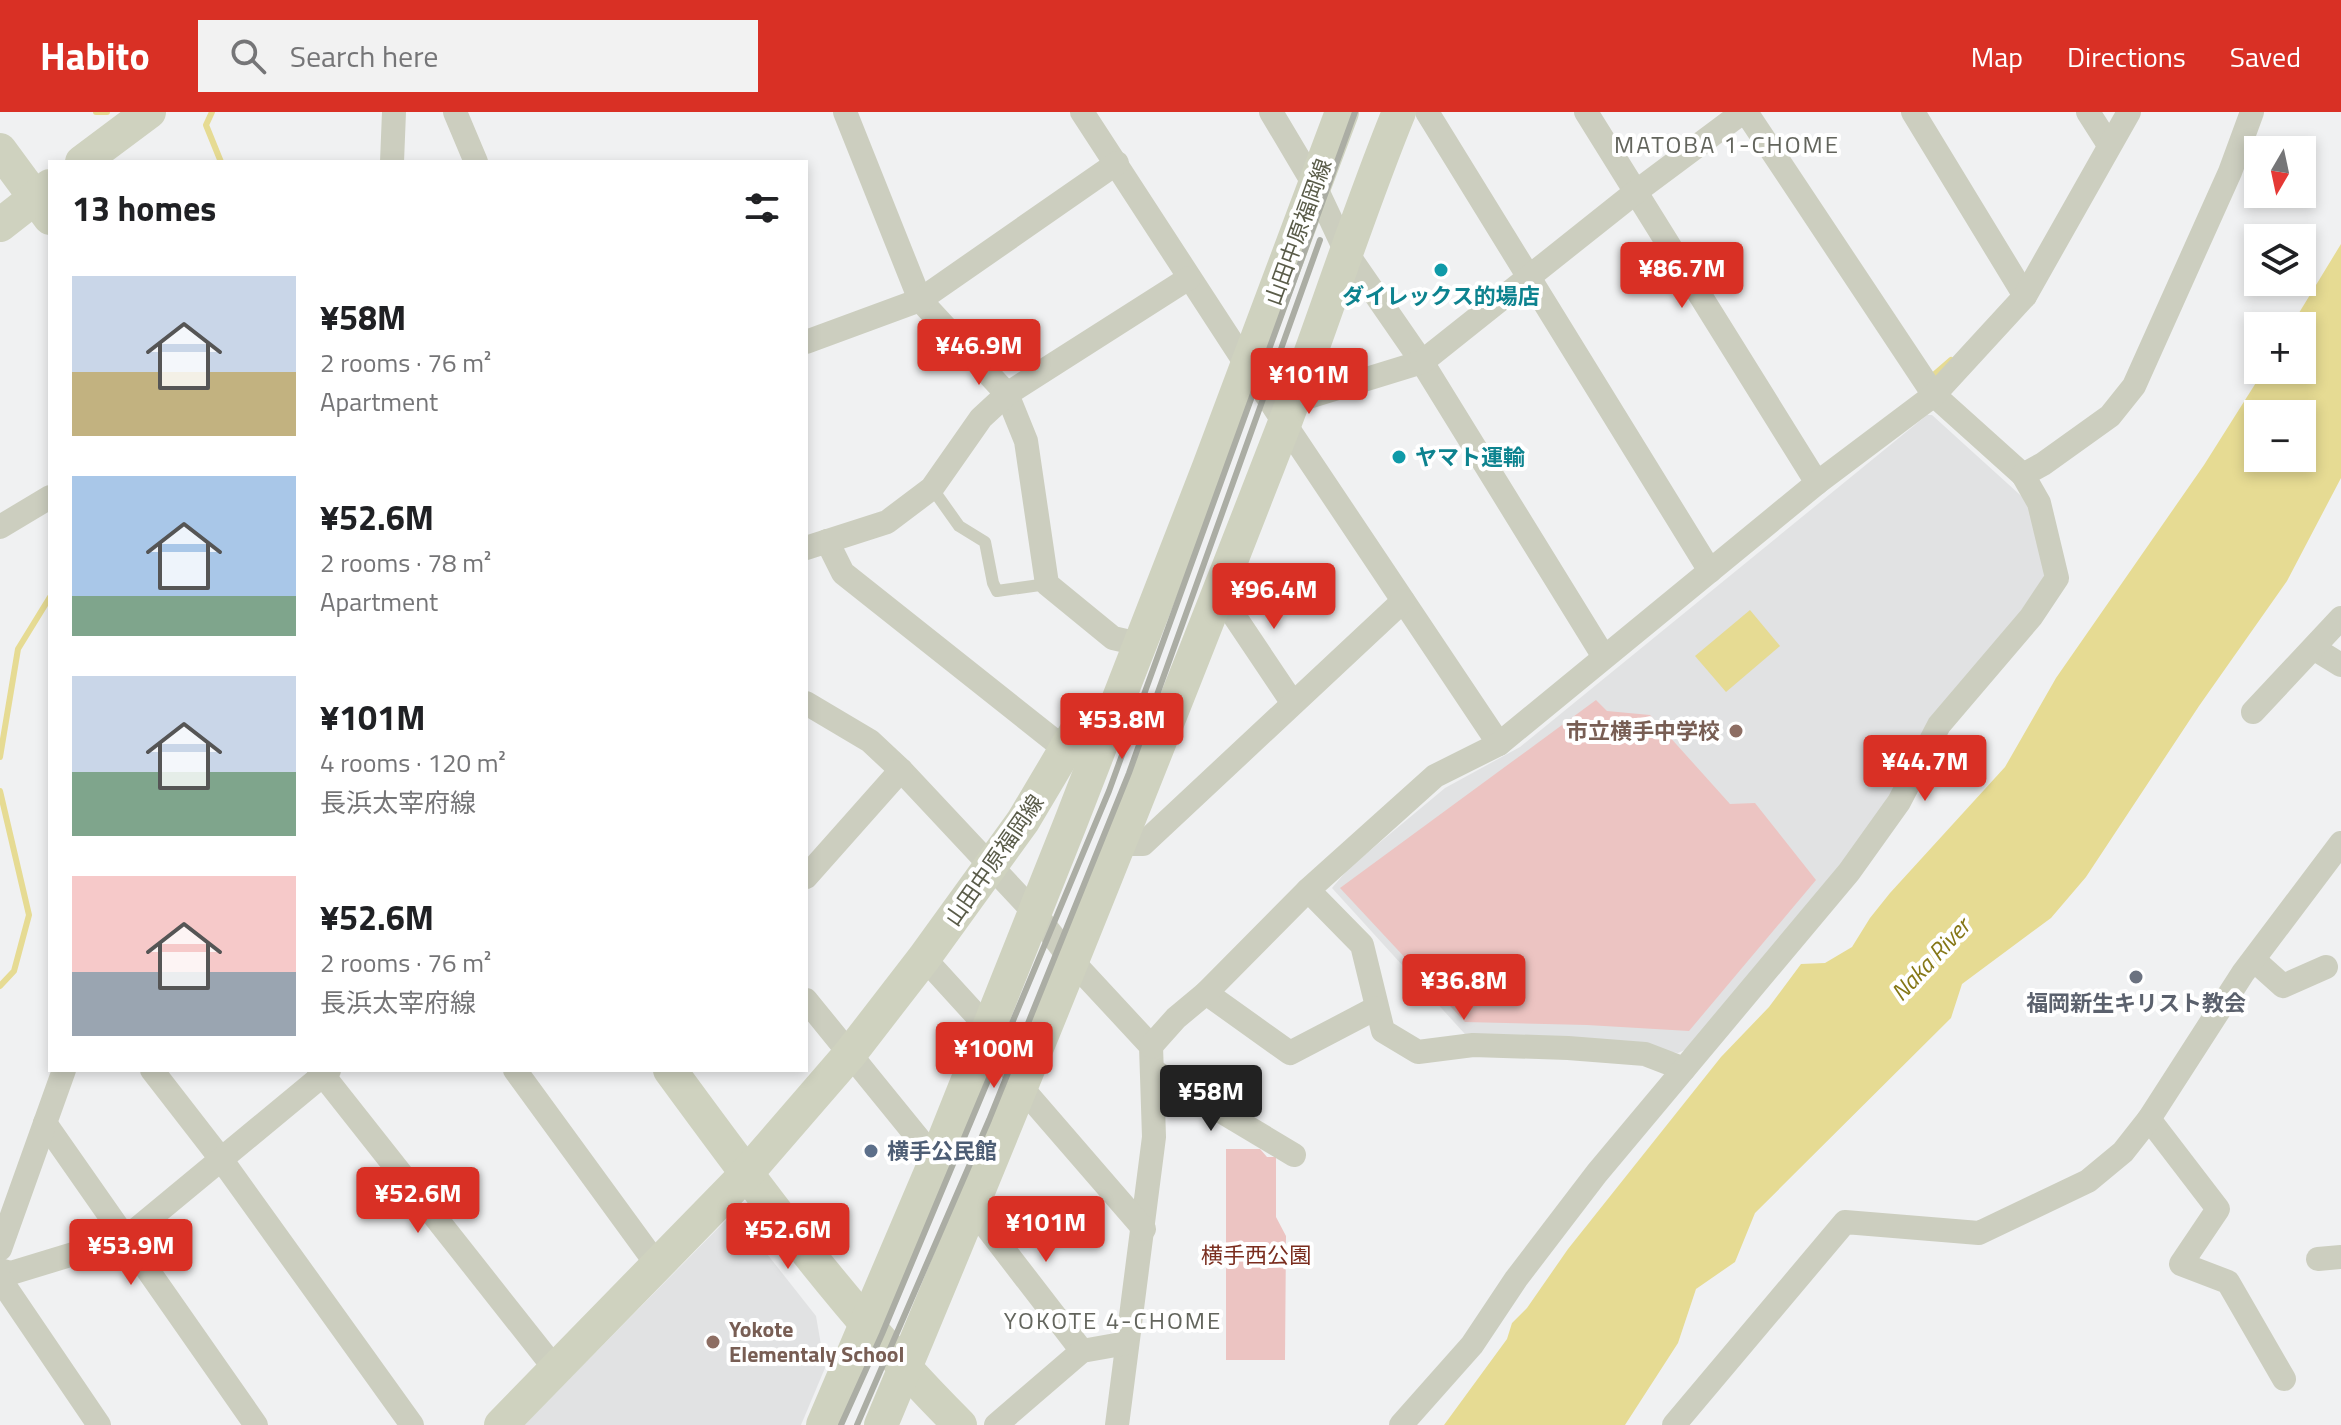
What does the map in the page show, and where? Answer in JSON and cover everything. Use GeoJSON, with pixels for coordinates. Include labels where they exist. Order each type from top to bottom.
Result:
{"type":"FeatureCollection","features":[{"type":"Feature","properties":{"kind":"street"},"geometry":{"type":"LineString","coordinates":[[85,160],[149,112]]}},
{"type":"Feature","properties":{"kind":"street"},"geometry":{"type":"LineString","coordinates":[[392,160],[394,112]]}},
{"type":"Feature","properties":{"kind":"street"},"geometry":{"type":"LineString","coordinates":[[455,112],[475,160]]}},
{"type":"Feature","properties":{"kind":"street"},"geometry":{"type":"LineString","coordinates":[[845,112],[920,300],[1007,394],[1026,441],[1047,584],[1113,638],[1139,644]]}},
{"type":"Feature","properties":{"kind":"street"},"geometry":{"type":"LineString","coordinates":[[1082,112],[1248,365],[1288,413],[1403,601],[1499,744]]}},
{"type":"Feature","properties":{"kind":"street"},"geometry":{"type":"LineString","coordinates":[[1271,112],[1315,186],[1346,252],[1422,362],[1604,657]]}},
{"type":"Feature","properties":{"kind":"street","name":"山田中原福岡線"},"geometry":{"type":"LineString","coordinates":[[501,1425],[746,1174],[849,1055],[992,866],[1047,784],[1080,725],[1106,730],[1248,365],[1342,112]]}},
{"type":"Feature","properties":{"kind":"street"},"geometry":{"type":"LineString","coordinates":[[881,1425],[1120,844],[1288,413],[1399,112]]}},
{"type":"Feature","properties":{"kind":"street"},"geometry":{"type":"LineString","coordinates":[[1427,112],[1710,571]]}},
{"type":"Feature","properties":{"kind":"street"},"geometry":{"type":"LineString","coordinates":[[1586,112],[1817,483]]}},
{"type":"Feature","properties":{"kind":"street"},"geometry":{"type":"LineString","coordinates":[[1288,413],[1422,362],[1637,191],[1744,112],[1934,395],[2023,475],[2039,503],[2067,583],[2031,617],[1939,725],[1899,802],[1849,872],[1597,1173],[1516,1279],[1472,1345],[1401,1425]]}},
{"type":"Feature","properties":{"kind":"street"},"geometry":{"type":"LineString","coordinates":[[1913,112],[2025,296]]}},
{"type":"Feature","properties":{"kind":"street"},"geometry":{"type":"LineString","coordinates":[[2088,112],[2109,145]]}},
{"type":"Feature","properties":{"kind":"street"},"geometry":{"type":"LineString","coordinates":[[1117,1425],[1154,1137],[1151,1058],[1176,1018],[1206,993],[1308,890],[1435,776],[1499,744],[1817,483],[1934,395],[2025,296],[2129,112]]}},
{"type":"Feature","properties":{"kind":"street"},"geometry":{"type":"LineString","coordinates":[[2023,475],[2110,416],[2134,386],[2230,172],[2252,112]]}},
{"type":"Feature","properties":{"kind":"street"},"geometry":{"type":"LineString","coordinates":[[0,150],[45,200],[0,225]]}},
{"type":"Feature","properties":{"kind":"street"},"geometry":{"type":"LineString","coordinates":[[808,341],[920,300],[1117,163]]}},
{"type":"Feature","properties":{"kind":"street"},"geometry":{"type":"LineString","coordinates":[[1066,750],[843,573],[817,544],[887,522],[932,488],[981,418],[1007,394],[1189,278]]}},
{"type":"Feature","properties":{"kind":"street"},"geometry":{"type":"LineString","coordinates":[[0,527],[48,498]]}},
{"type":"Feature","properties":{"kind":"street"},"geometry":{"type":"LineString","coordinates":[[1215,600],[1231,611],[1292,702]]}},
{"type":"Feature","properties":{"kind":"street"},"geometry":{"type":"LineString","coordinates":[[1120,844],[1143,844],[1403,601]]}},
{"type":"Feature","properties":{"kind":"street"},"geometry":{"type":"LineString","coordinates":[[2253,712],[2341,618]]}},
{"type":"Feature","properties":{"kind":"street"},"geometry":{"type":"LineString","coordinates":[[2315,649],[2341,665]]}},
{"type":"Feature","properties":{"kind":"street"},"geometry":{"type":"LineString","coordinates":[[808,704],[870,741],[901,770],[1034,912],[1151,1058],[1294,1155]]}},
{"type":"Feature","properties":{"kind":"street"},"geometry":{"type":"LineString","coordinates":[[823,1425],[936,1160],[1106,730]]}},
{"type":"Feature","properties":{"kind":"street"},"geometry":{"type":"LineString","coordinates":[[808,875],[901,770]]}},
{"type":"Feature","properties":{"kind":"street"},"geometry":{"type":"LineString","coordinates":[[1674,1425],[1845,1222],[1979,1233],[2088,1181],[2123,1152],[2183,1070],[2243,973],[2341,843]]}},
{"type":"Feature","properties":{"kind":"street"},"geometry":{"type":"LineString","coordinates":[[1308,890],[1362,945],[1383,1031],[1418,1052],[1473,1045],[1568,1048],[1645,1054],[1684,1069]]}},
{"type":"Feature","properties":{"kind":"street"},"geometry":{"type":"LineString","coordinates":[[924,958],[987,1027],[1022,1088],[1144,1229]]}},
{"type":"Feature","properties":{"kind":"street"},"geometry":{"type":"LineString","coordinates":[[2254,960],[2283,986],[2326,967]]}},
{"type":"Feature","properties":{"kind":"street"},"geometry":{"type":"LineString","coordinates":[[1206,993],[1290,1053],[1376,1008]]}},
{"type":"Feature","properties":{"kind":"street"},"geometry":{"type":"LineString","coordinates":[[808,1003],[936,1160]]}},
{"type":"Feature","properties":{"kind":"street"},"geometry":{"type":"LineString","coordinates":[[0,1249],[63,1072]]}},
{"type":"Feature","properties":{"kind":"street"},"geometry":{"type":"LineString","coordinates":[[154,1072],[221,1159],[412,1425]]}},
{"type":"Feature","properties":{"kind":"street"},"geometry":{"type":"LineString","coordinates":[[0,1270],[11,1273],[126,1238],[324,1072],[556,1370]]}},
{"type":"Feature","properties":{"kind":"street"},"geometry":{"type":"LineString","coordinates":[[516,1072],[658,1266]]}},
{"type":"Feature","properties":{"kind":"street"},"geometry":{"type":"LineString","coordinates":[[671,1072],[746,1174],[905,1370],[960,1425]]}},
{"type":"Feature","properties":{"kind":"street"},"geometry":{"type":"LineString","coordinates":[[2149,1119],[2218,1209],[2181,1264],[2228,1282],[2284,1379]]}},
{"type":"Feature","properties":{"kind":"street"},"geometry":{"type":"LineString","coordinates":[[45,1123],[256,1425]]}},
{"type":"Feature","properties":{"kind":"street"},"geometry":{"type":"LineString","coordinates":[[971,1207],[1082,1351]]}},
{"type":"Feature","properties":{"kind":"street"},"geometry":{"type":"LineString","coordinates":[[0,1279],[99,1425]]}},
{"type":"Feature","properties":{"kind":"street"},"geometry":{"type":"LineString","coordinates":[[996,1425],[1082,1351],[1127,1343]]}},
{"type":"Feature","properties":{"kind":"lane"},"geometry":{"type":"LineString","coordinates":[[932,488],[959,526],[985,542],[997,591],[1047,584]]}},
{"type":"Feature","properties":{"kind":"shaded area","name":"市立横手中学校"},"geometry":{"type":"Polygon","coordinates":[[[1927,415],[1932,415],[2029,503],[2047,567],[2043,579],[1874,824],[1687,1049],[1678,1053],[1585,1040],[1474,1044],[1332,888],[1349,868],[1445,788],[1520,747],[1927,415]]]}},
{"type":"Feature","properties":{"kind":"shaded area","name":"Yokote Elementaly School"},"geometry":{"type":"Polygon","coordinates":[[[734,1212],[816,1316],[825,1368],[801,1425],[524,1425],[734,1212]]]}},
{"type":"Feature","properties":{"kind":"green space"},"geometry":{"type":"Polygon","coordinates":[[[1596,700],[1607,711],[1650,715],[1730,804],[1755,803],[1816,880],[1689,1031],[1465,1022],[1340,888],[1596,700]]]}},
{"type":"Feature","properties":{"kind":"green space","name":"横手西公園"},"geometry":{"type":"Polygon","coordinates":[[[1226,1149],[1260,1149],[1267,1157],[1276,1157],[1276,1217],[1286,1236],[1285,1360],[1226,1360],[1226,1149]]]}},
{"type":"Feature","properties":{"kind":"water","name":"Naka River"},"geometry":{"type":"Polygon","coordinates":[[[2341,244],[2341,478],[2287,581],[2199,706],[2086,877],[2051,918],[1962,984],[1951,1018],[1755,1213],[1735,1262],[1696,1289],[1678,1343],[1625,1425],[1444,1425],[1507,1339],[1512,1323],[1527,1308],[1568,1249],[1721,1057],[1769,1007],[1801,964],[1825,963],[1852,947],[1890,893],[2005,767],[2056,678],[2204,465],[2244,402],[2244,472],[2316,472],[2316,400],[2245,400],[2255,384],[2316,384],[2316,312],[2300,312],[2309,296],[2316,296],[2316,285],[2341,244]]]}},
{"type":"Feature","properties":{"kind":"water"},"geometry":{"type":"Polygon","coordinates":[[[1750,610],[1780,646],[1726,692],[1695,656],[1750,610]]]}},
{"type":"Feature","properties":{"kind":"waterway"},"geometry":{"type":"LineString","coordinates":[[96,112],[107,112]]}},
{"type":"Feature","properties":{"kind":"waterway"},"geometry":{"type":"LineString","coordinates":[[212,112],[206,125],[220,160]]}},
{"type":"Feature","properties":{"kind":"waterway"},"geometry":{"type":"LineString","coordinates":[[1929,379],[1951,360]]}},
{"type":"Feature","properties":{"kind":"waterway"},"geometry":{"type":"LineString","coordinates":[[0,757],[18,649],[48,600]]}},
{"type":"Feature","properties":{"kind":"waterway"},"geometry":{"type":"LineString","coordinates":[[0,791],[29,915],[14,971],[0,986]]}},
{"type":"Feature","properties":{"kind":"railway"},"geometry":{"type":"LineString","coordinates":[[841,1425],[1109,791],[1355,112]]}},
{"type":"Feature","properties":{"kind":"railway"},"geometry":{"type":"LineString","coordinates":[[857,1425],[989,1120],[1129,773],[1320,240]]}},
{"type":"Feature","properties":{"kind":"place","name":"ダイレックス的場店"},"geometry":{"type":"Point","coordinates":[1441,270]}},
{"type":"Feature","properties":{"kind":"place","name":"ヤマト運輸"},"geometry":{"type":"Point","coordinates":[1399,457]}},
{"type":"Feature","properties":{"kind":"place","name":"市立横手中学校"},"geometry":{"type":"Point","coordinates":[1736,731]}},
{"type":"Feature","properties":{"kind":"place","name":"福岡新生キリスト教会"},"geometry":{"type":"Point","coordinates":[2136,977]}},
{"type":"Feature","properties":{"kind":"place","name":"横手公民館"},"geometry":{"type":"Point","coordinates":[871,1151]}},
{"type":"Feature","properties":{"kind":"place","name":"Yokote Elementaly School"},"geometry":{"type":"Point","coordinates":[713,1342]}},
{"type":"Feature","properties":{"kind":"district","name":"MATOBA 1-CHOME"},"geometry":{"type":"Point","coordinates":[1727,144]}},
{"type":"Feature","properties":{"kind":"district","name":"YOKOTE 4-CHOME"},"geometry":{"type":"Point","coordinates":[1113,1320]}}]}
